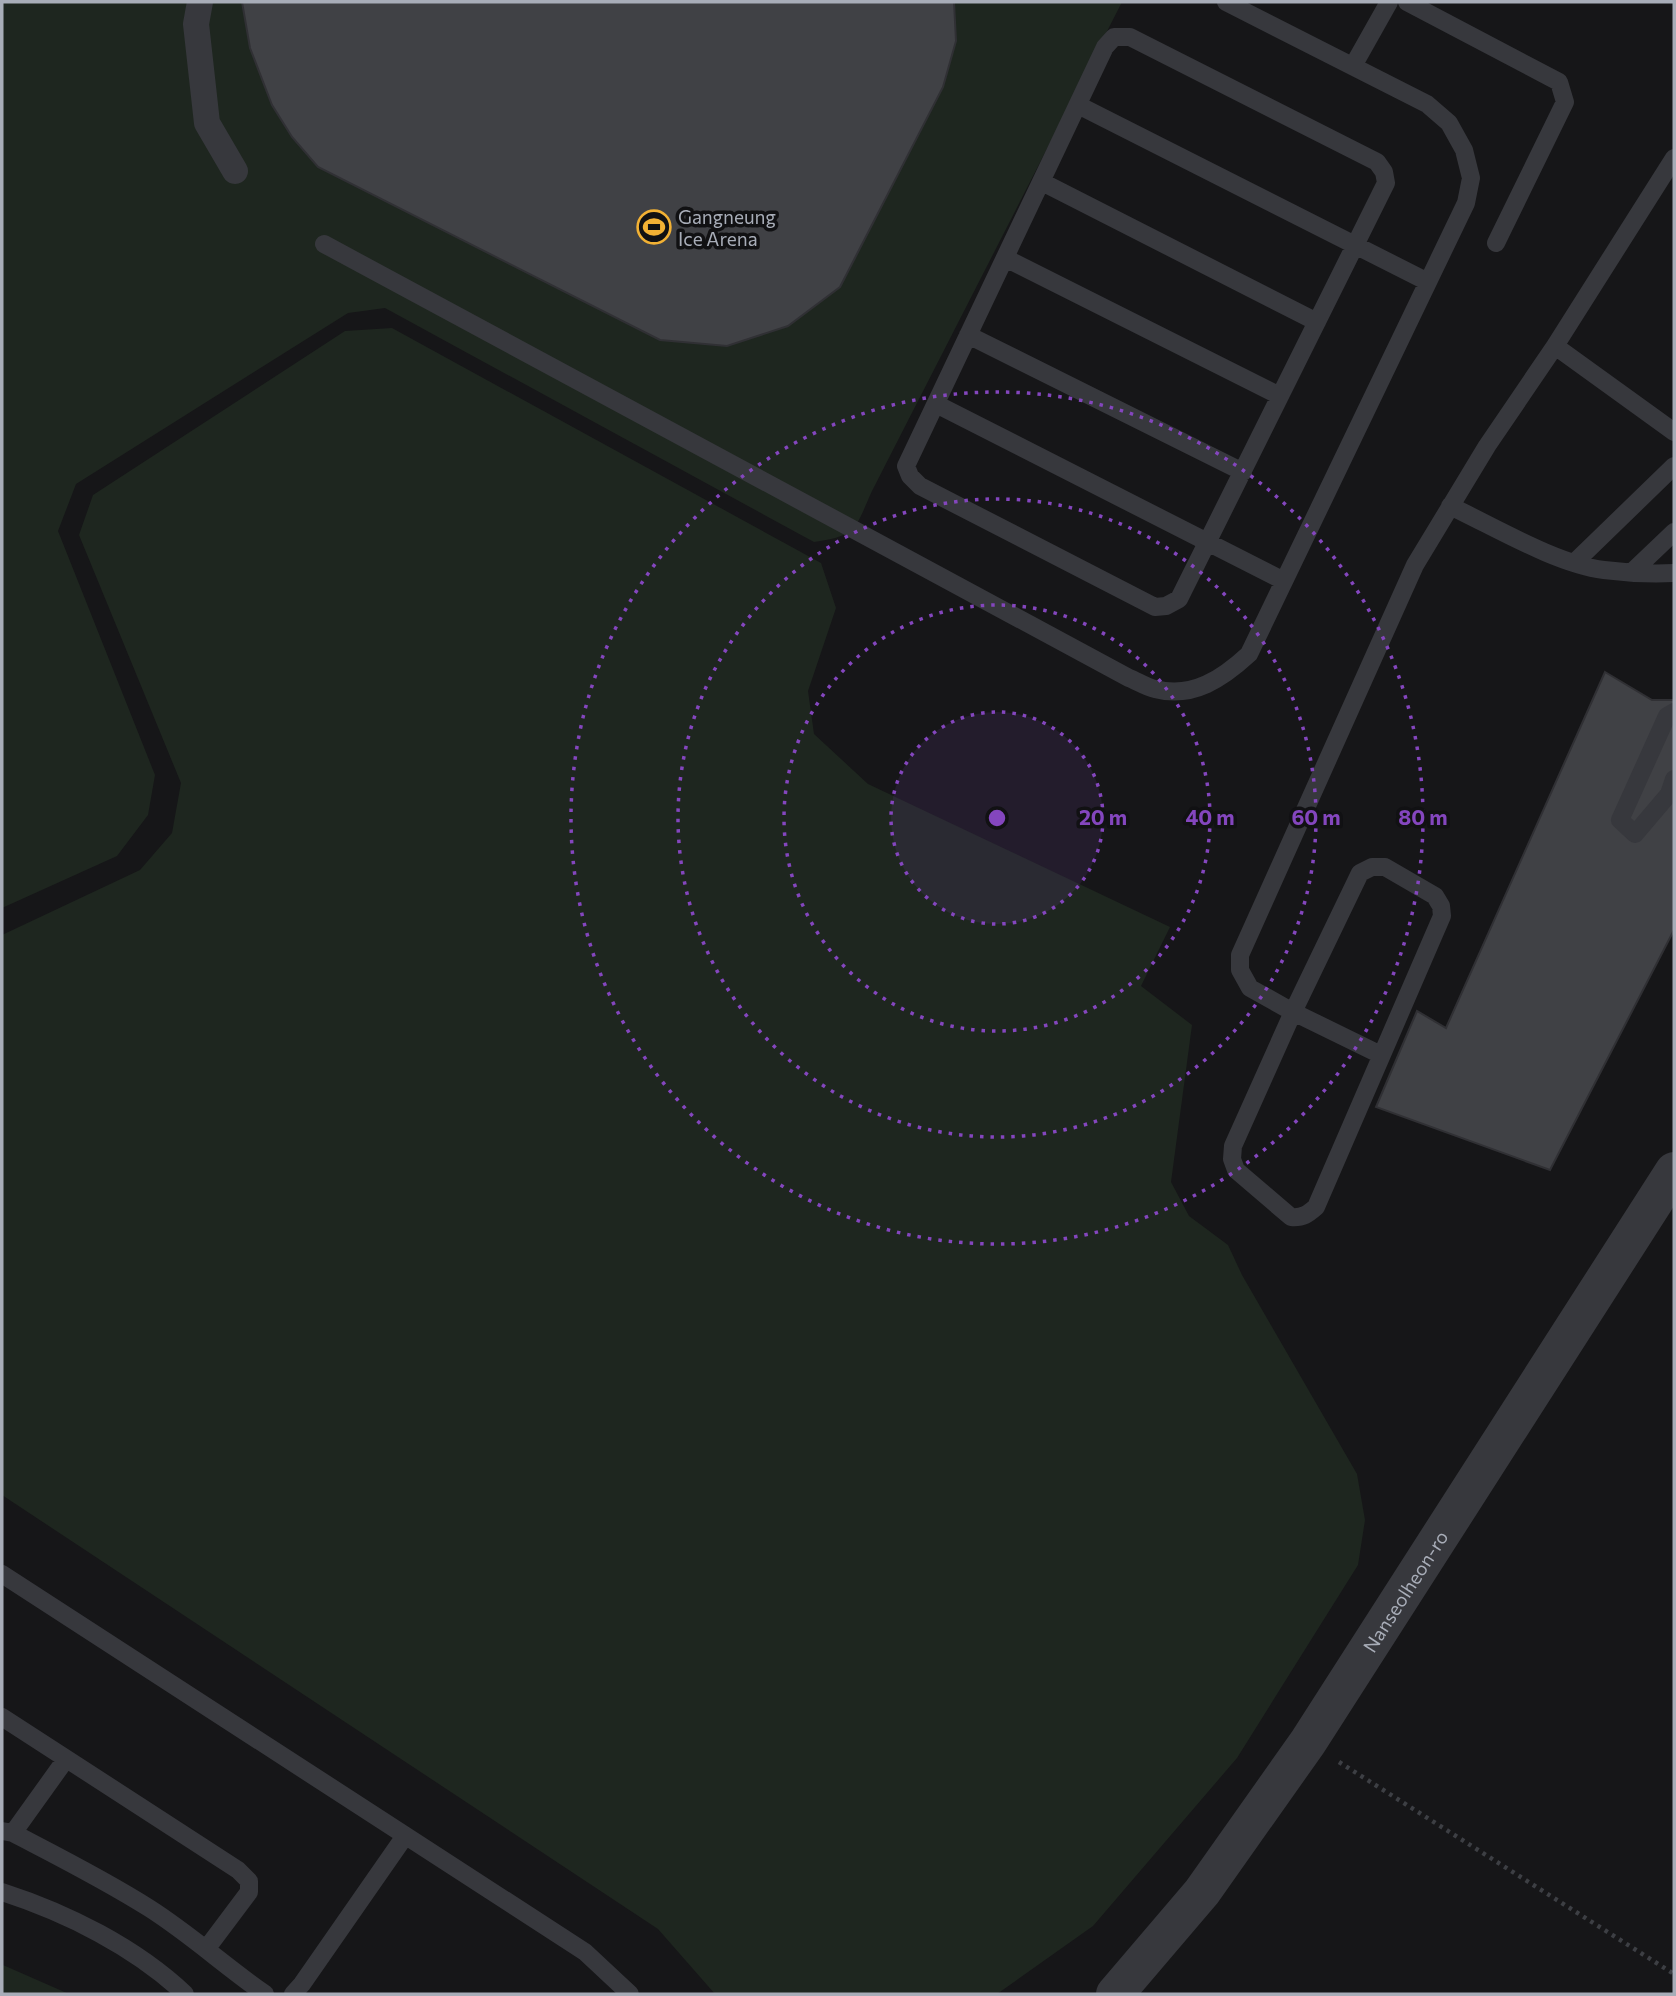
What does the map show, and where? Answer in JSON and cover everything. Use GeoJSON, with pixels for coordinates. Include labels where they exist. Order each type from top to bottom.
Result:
{"type":"FeatureCollection","features":[{"type":"Feature","properties":{"kind":"street"},"geometry":{"type":"LineString","coordinates":[[200,2],[196,23],[207,123],[235,171]]}},
{"type":"Feature","properties":{"kind":"street","name":"Nanseolheon-ro"},"geometry":{"type":"LineString","coordinates":[[1115,1994],[1202,1892],[1308,1742],[1674,1171]]}},
{"type":"Feature","properties":{"kind":"lane"},"geometry":{"type":"LineString","coordinates":[[324,244],[1117,671],[1155,689],[1182,691],[1208,685],[1232,670],[1250,654],[1466,203],[1471,177],[1464,150],[1449,123],[1427,104],[1226,2]]}},
{"type":"Feature","properties":{"kind":"lane"},"geometry":{"type":"LineString","coordinates":[[1353,66],[1389,2]]}},
{"type":"Feature","properties":{"kind":"lane"},"geometry":{"type":"LineString","coordinates":[[1407,2],[1559,82],[1565,102],[1496,243]]}},
{"type":"Feature","properties":{"kind":"lane"},"geometry":{"type":"LineString","coordinates":[[1115,37],[1130,37],[1155,49],[1377,162],[1384,172],[1386,183],[1208,542],[1179,599],[1166,606],[1155,607],[920,486],[910,477],[906,466],[1042,182],[1105,47],[1115,37]]}},
{"type":"Feature","properties":{"kind":"lane"},"geometry":{"type":"LineString","coordinates":[[1078,105],[1428,282]]}},
{"type":"Feature","properties":{"kind":"lane"},"geometry":{"type":"LineString","coordinates":[[1381,1055],[1250,988],[1240,970],[1240,956],[1415,565],[1486,446],[1555,346],[1674,158]]}},
{"type":"Feature","properties":{"kind":"lane"},"geometry":{"type":"LineString","coordinates":[[1042,182],[1317,322]]}},
{"type":"Feature","properties":{"kind":"lane"},"geometry":{"type":"LineString","coordinates":[[1005,258],[1280,396]]}},
{"type":"Feature","properties":{"kind":"lane"},"geometry":{"type":"LineString","coordinates":[[968,335],[1243,472]]}},
{"type":"Feature","properties":{"kind":"lane"},"geometry":{"type":"LineString","coordinates":[[1555,346],[1674,432]]}},
{"type":"Feature","properties":{"kind":"lane"},"geometry":{"type":"LineString","coordinates":[[936,404],[1284,581]]}},
{"type":"Feature","properties":{"kind":"lane"},"geometry":{"type":"LineString","coordinates":[[1574,563],[1674,466]]}},
{"type":"Feature","properties":{"kind":"lane"},"geometry":{"type":"LineString","coordinates":[[1450,506],[1574,563],[1602,570],[1674,573]]}},
{"type":"Feature","properties":{"kind":"lane"},"geometry":{"type":"LineString","coordinates":[[1632,572],[1674,532]]}},
{"type":"Feature","properties":{"kind":"lane"},"geometry":{"type":"LineString","coordinates":[[1674,712],[1667,716],[1620,820],[1635,834],[1669,794],[1674,779]]}},
{"type":"Feature","properties":{"kind":"lane"},"geometry":{"type":"LineString","coordinates":[[1372,867],[1385,867],[1435,897],[1441,906],[1442,916],[1316,1206],[1300,1218],[1291,1217],[1242,1177],[1232,1159],[1233,1146],[1293,1012],[1360,873],[1372,867]]}},
{"type":"Feature","properties":{"kind":"lane"},"geometry":{"type":"LineString","coordinates":[[2,1574],[584,1952],[622,1992]]}},
{"type":"Feature","properties":{"kind":"lane"},"geometry":{"type":"LineString","coordinates":[[2,1718],[238,1870],[249,1881],[249,1892],[207,1948]]}},
{"type":"Feature","properties":{"kind":"lane"},"geometry":{"type":"LineString","coordinates":[[66,1759],[7,1832],[106,1882],[149,1908],[207,1948],[265,1994]]}},
{"type":"Feature","properties":{"kind":"lane"},"geometry":{"type":"LineString","coordinates":[[293,1994],[303,1984],[405,1836]]}},
{"type":"Feature","properties":{"kind":"lane"},"geometry":{"type":"LineString","coordinates":[[2,1892],[106,1937],[168,1979],[185,1994]]}},
{"type":"Feature","properties":{"kind":"path"},"geometry":{"type":"LineString","coordinates":[[1308,1742],[1674,1974]]}},
{"type":"Feature","properties":{"kind":"shaded area"},"geometry":{"type":"Polygon","coordinates":[[[2,2],[1122,2],[858,522],[853,529],[839,537],[814,542],[385,308],[348,313],[76,484],[58,531],[155,775],[148,815],[117,856],[2,908],[2,2]]]}},
{"type":"Feature","properties":{"kind":"shaded area"},"geometry":{"type":"Polygon","coordinates":[[[392,328],[821,563],[836,608],[808,691],[814,734],[868,784],[1170,927],[1141,986],[1192,1025],[1171,1182],[1189,1216],[1228,1245],[1242,1275],[1357,1474],[1365,1520],[1358,1565],[1237,1758],[1093,1926],[997,1994],[715,1994],[658,1929],[2,1495],[2,935],[140,870],[172,833],[181,783],[79,535],[93,495],[345,331],[392,328]]]}},
{"type":"Feature","properties":{"kind":"shaded area"},"geometry":{"type":"Polygon","coordinates":[[[3,1965],[69,1994],[2,1994],[3,1965]]]}},
{"type":"Feature","properties":{"kind":"building","name":"Gangneung Ice Arena"},"geometry":{"type":"Polygon","coordinates":[[[242,2],[954,2],[956,41],[943,87],[840,287],[788,326],[727,346],[660,340],[318,167],[292,137],[272,105],[250,48],[242,2]]]}},
{"type":"Feature","properties":{"kind":"building"},"geometry":{"type":"Polygon","coordinates":[[[1605,672],[1652,700],[1674,700],[1674,930],[1550,1170],[1376,1107],[1417,1011],[1446,1028],[1605,672]]]}},
{"type":"Feature","properties":{"kind":"place","name":"Gangneung Ice Arena"},"geometry":{"type":"Point","coordinates":[654,227]}}]}
